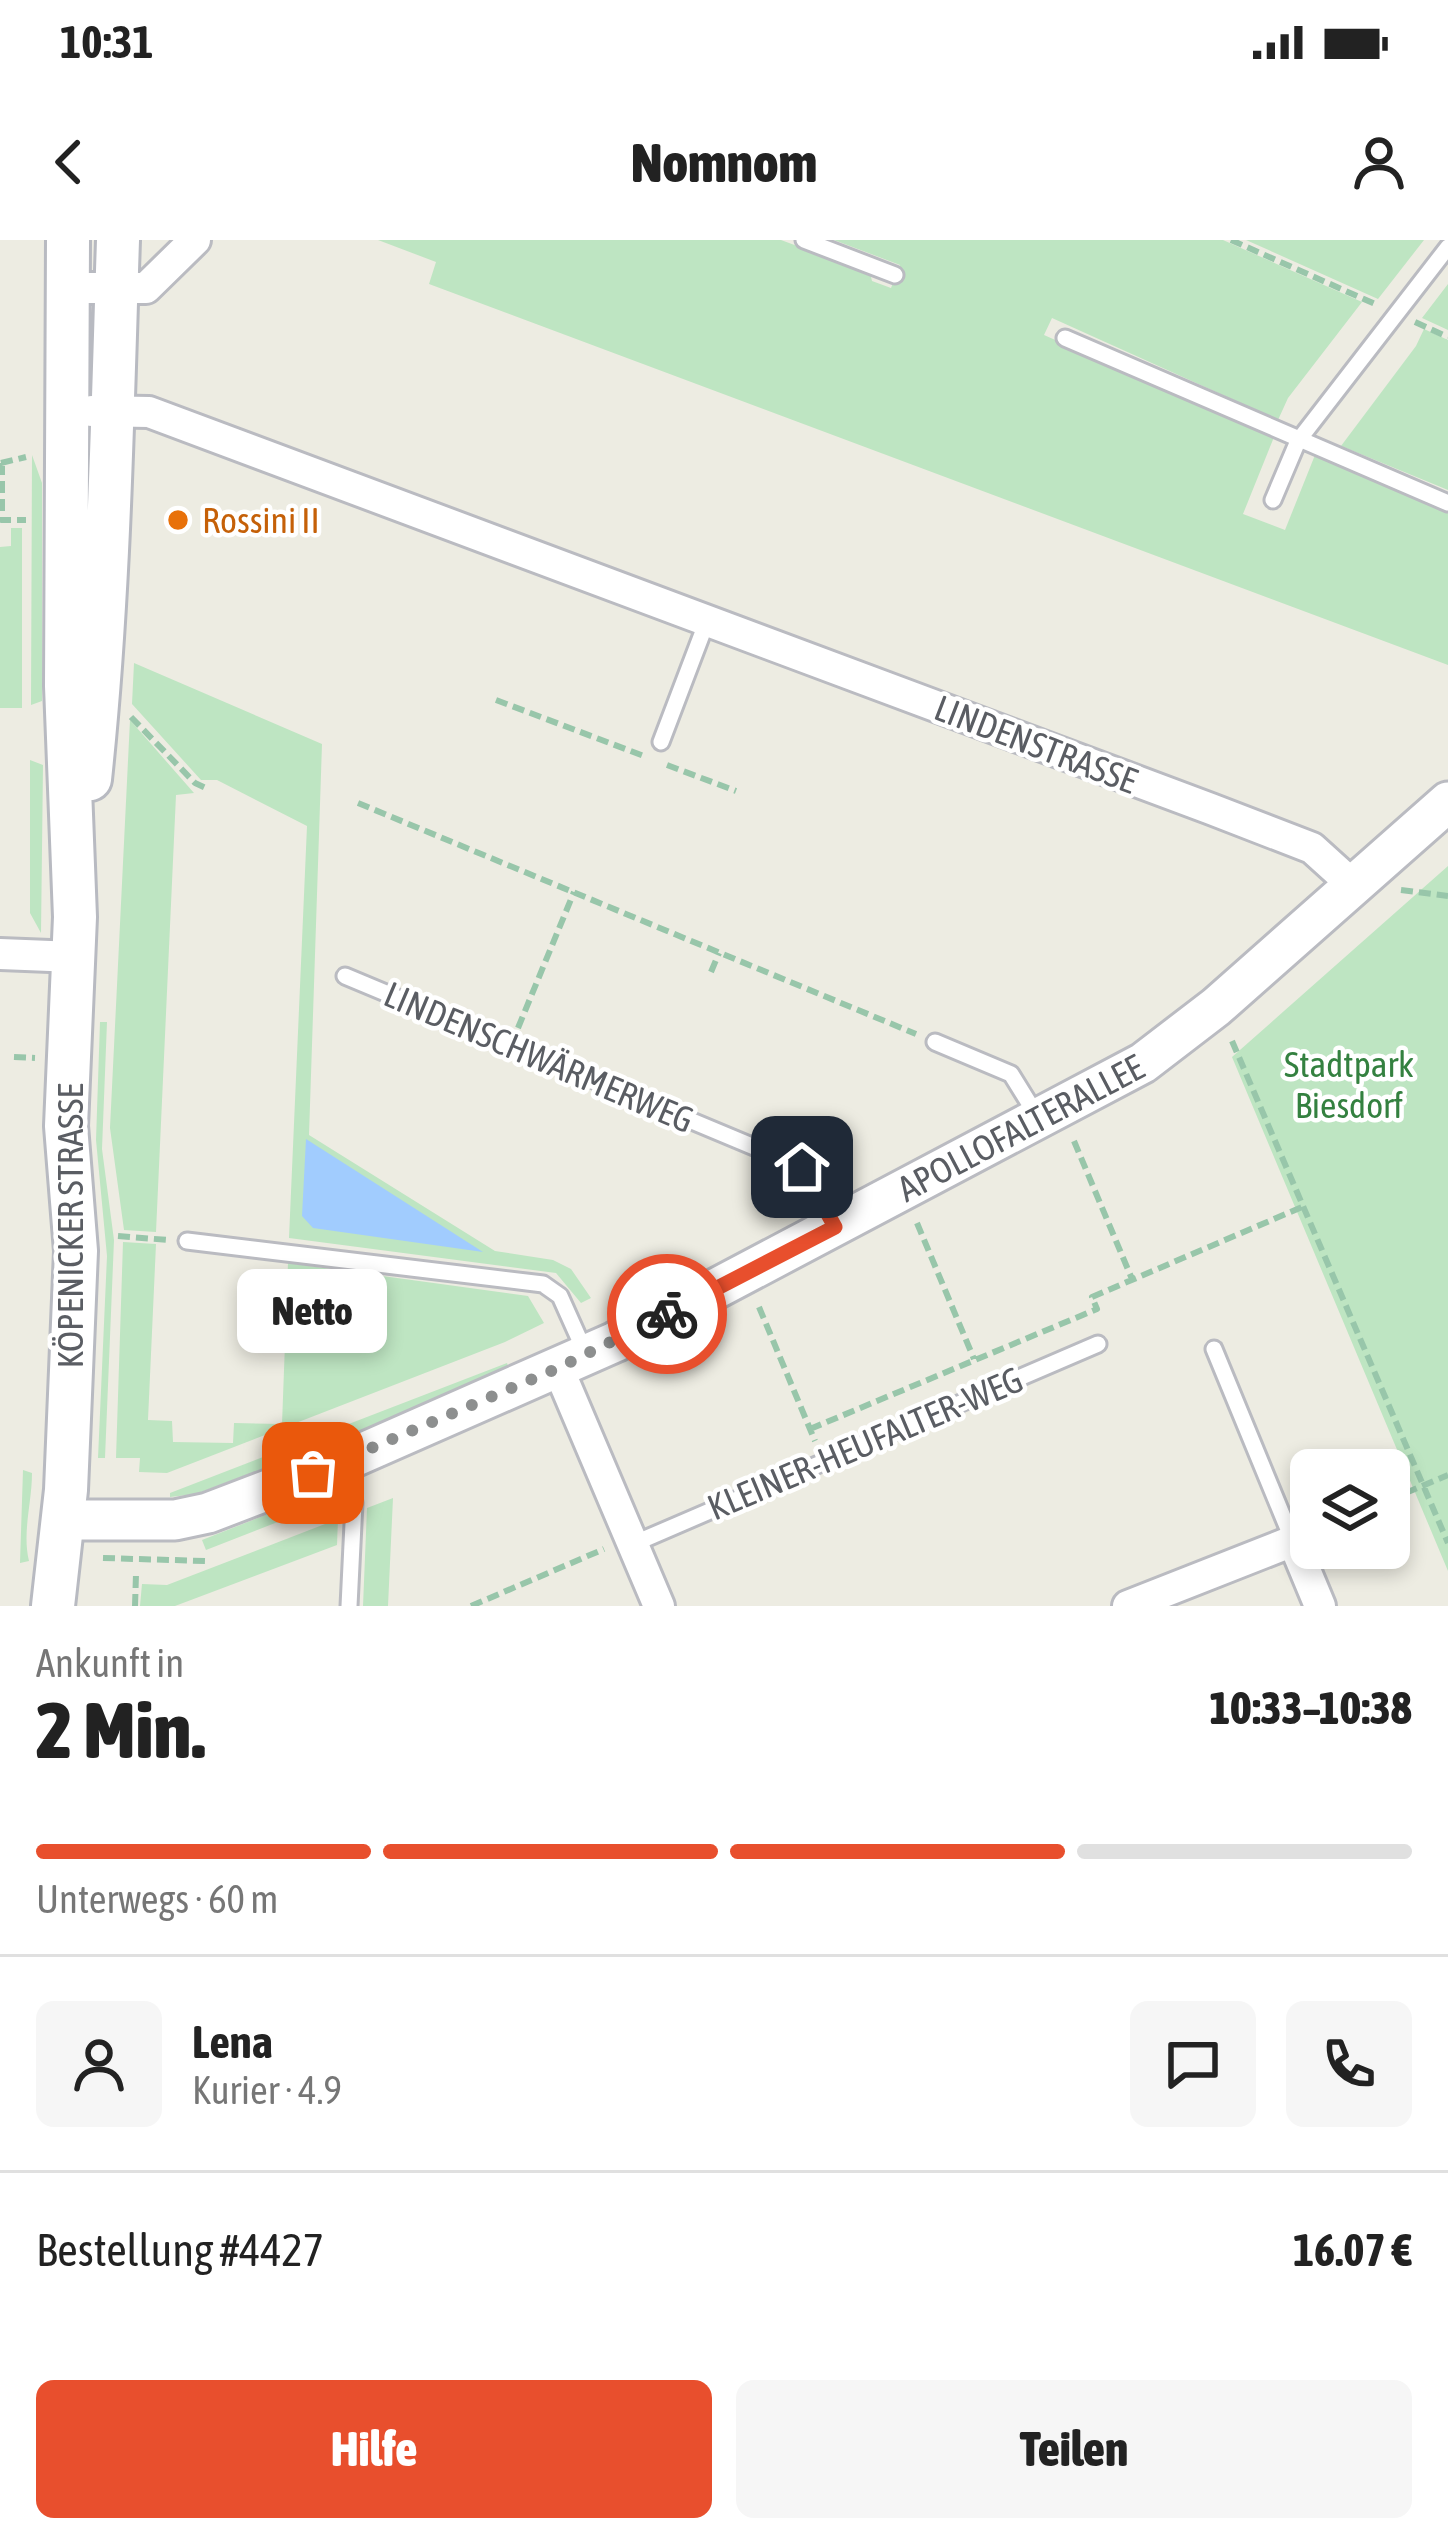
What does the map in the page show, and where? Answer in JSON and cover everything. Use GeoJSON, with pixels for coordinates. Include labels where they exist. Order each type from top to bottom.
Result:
{"type":"FeatureCollection","features":[{"type":"Feature","properties":{"kind":"main road","name":"KÖPENICKER STRASSE"},"geometry":{"type":"LineString","coordinates":[[53,1606],[76,1251],[66,1126],[75,937],[100,686],[91,411],[70,288],[68,240]]}},
{"type":"Feature","properties":{"kind":"main road","name":"KÖPENICKER STRASSE"},"geometry":{"type":"LineString","coordinates":[[91,411],[116,288],[118,240]]}},
{"type":"Feature","properties":{"kind":"street"},"geometry":{"type":"LineString","coordinates":[[70,288],[146,288],[195,240]]}},
{"type":"Feature","properties":{"kind":"street","name":"LINDENSTRASSE"},"geometry":{"type":"LineString","coordinates":[[91,411],[149,412],[1312,848],[1354,886]]}},
{"type":"Feature","properties":{"kind":"street","name":"APOLLOFALTERALLEE"},"geometry":{"type":"LineString","coordinates":[[62,1520],[175,1520],[208,1513],[347,1460],[572,1361],[835,1227],[1142,1063],[1174,1041],[1448,802]]}},
{"type":"Feature","properties":{"kind":"street"},"geometry":{"type":"LineString","coordinates":[[0,954],[75,937]]}},
{"type":"Feature","properties":{"kind":"street"},"geometry":{"type":"LineString","coordinates":[[572,1361],[618,1546],[659,1606]]}},
{"type":"Feature","properties":{"kind":"street"},"geometry":{"type":"LineString","coordinates":[[1128,1606],[1290,1541]]}},
{"type":"Feature","properties":{"kind":"street"},"geometry":{"type":"LineString","coordinates":[[1305,1569],[1320,1606]]}},
{"type":"Feature","properties":{"kind":"lane"},"geometry":{"type":"LineString","coordinates":[[804,240],[895,275]]}},
{"type":"Feature","properties":{"kind":"lane"},"geometry":{"type":"LineString","coordinates":[[1273,500],[1298,441],[1448,248]]}},
{"type":"Feature","properties":{"kind":"lane"},"geometry":{"type":"LineString","coordinates":[[1065,338],[1448,503]]}},
{"type":"Feature","properties":{"kind":"lane"},"geometry":{"type":"LineString","coordinates":[[661,742],[706,621]]}},
{"type":"Feature","properties":{"kind":"lane","name":"LINDENSCHWÄRMERWEG"},"geometry":{"type":"LineString","coordinates":[[345,976],[802,1167],[835,1227]]}},
{"type":"Feature","properties":{"kind":"lane"},"geometry":{"type":"LineString","coordinates":[[930,1040],[1011,1075],[1038,1119]]}},
{"type":"Feature","properties":{"kind":"lane"},"geometry":{"type":"LineString","coordinates":[[187,1241],[543,1284],[560,1296],[572,1361]]}},
{"type":"Feature","properties":{"kind":"lane","name":"KLEINER-HEUFALTER-WEG"},"geometry":{"type":"LineString","coordinates":[[618,1546],[1098,1344]]}},
{"type":"Feature","properties":{"kind":"lane"},"geometry":{"type":"LineString","coordinates":[[1214,1349],[1290,1533]]}},
{"type":"Feature","properties":{"kind":"lane"},"geometry":{"type":"LineString","coordinates":[[347,1460],[354,1503],[349,1606]]}},
{"type":"Feature","properties":{"kind":"path"},"geometry":{"type":"LineString","coordinates":[[1231,240],[1448,337]]}},
{"type":"Feature","properties":{"kind":"path"},"geometry":{"type":"LineString","coordinates":[[26,457],[1,464],[2,520],[26,520]]}},
{"type":"Feature","properties":{"kind":"path"},"geometry":{"type":"LineString","coordinates":[[496,700],[736,790]]}},
{"type":"Feature","properties":{"kind":"path"},"geometry":{"type":"LineString","coordinates":[[125,711],[195,784],[206,788]]}},
{"type":"Feature","properties":{"kind":"path"},"geometry":{"type":"LineString","coordinates":[[358,803],[930,1040]]}},
{"type":"Feature","properties":{"kind":"path"},"geometry":{"type":"LineString","coordinates":[[1401,890],[1448,896]]}},
{"type":"Feature","properties":{"kind":"path"},"geometry":{"type":"LineString","coordinates":[[511,1046],[574,892]]}},
{"type":"Feature","properties":{"kind":"path"},"geometry":{"type":"LineString","coordinates":[[711,972],[719,952]]}},
{"type":"Feature","properties":{"kind":"path"},"geometry":{"type":"LineString","coordinates":[[1232,1041],[1448,1543]]}},
{"type":"Feature","properties":{"kind":"path"},"geometry":{"type":"LineString","coordinates":[[14,1057],[38,1058]]}},
{"type":"Feature","properties":{"kind":"path"},"geometry":{"type":"LineString","coordinates":[[1074,1141],[1132,1279]]}},
{"type":"Feature","properties":{"kind":"path"},"geometry":{"type":"LineString","coordinates":[[810,1429],[1096,1309],[1092,1297],[1302,1207]]}},
{"type":"Feature","properties":{"kind":"path"},"geometry":{"type":"LineString","coordinates":[[917,1223],[987,1390]]}},
{"type":"Feature","properties":{"kind":"path"},"geometry":{"type":"LineString","coordinates":[[118,1236],[187,1241]]}},
{"type":"Feature","properties":{"kind":"path"},"geometry":{"type":"LineString","coordinates":[[759,1307],[824,1461]]}},
{"type":"Feature","properties":{"kind":"path"},"geometry":{"type":"LineString","coordinates":[[1410,1492],[1448,1475]]}},
{"type":"Feature","properties":{"kind":"path"},"geometry":{"type":"LineString","coordinates":[[471,1606],[618,1546]]}},
{"type":"Feature","properties":{"kind":"path"},"geometry":{"type":"LineString","coordinates":[[151,1559],[205,1562]]}},
{"type":"Feature","properties":{"kind":"path"},"geometry":{"type":"LineString","coordinates":[[135,1606],[136,1574]]}},
{"type":"Feature","properties":{"kind":"green space"},"geometry":{"type":"Polygon","coordinates":[[[378,240],[781,240],[870,273],[872,281],[891,288],[900,265],[834,240],[1223,240],[1362,302],[1288,398],[1278,420],[1052,318],[1044,335],[1274,437],[1243,514],[1285,530],[1315,455],[1448,509],[1448,665],[429,284],[436,262],[378,240]]]}},
{"type":"Feature","properties":{"kind":"green space"},"geometry":{"type":"Polygon","coordinates":[[[1246,240],[1424,240],[1378,299],[1246,240]]]}},
{"type":"Feature","properties":{"kind":"green space"},"geometry":{"type":"Polygon","coordinates":[[[1448,284],[1448,330],[1422,318],[1448,284]]]}},
{"type":"Feature","properties":{"kind":"green space"},"geometry":{"type":"Polygon","coordinates":[[[1424,329],[1448,340],[1448,490],[1341,446],[1424,329]]]}},
{"type":"Feature","properties":{"kind":"green space"},"geometry":{"type":"Polygon","coordinates":[[[32,455],[42,483],[42,701],[31,705],[32,455]]]}},
{"type":"Feature","properties":{"kind":"green space"},"geometry":{"type":"Polygon","coordinates":[[[11,528],[22,528],[22,708],[0,708],[0,547],[11,546],[11,528]]]}},
{"type":"Feature","properties":{"kind":"green space"},"geometry":{"type":"Polygon","coordinates":[[[134,663],[322,744],[309,1135],[495,1251],[553,1260],[571,1269],[591,1298],[581,1303],[556,1273],[289,1238],[307,826],[217,780],[201,780],[132,704],[134,663]]]}},
{"type":"Feature","properties":{"kind":"green space"},"geometry":{"type":"Polygon","coordinates":[[[130,720],[194,793],[176,795],[156,1232],[124,1230],[110,1128],[130,720]]]}},
{"type":"Feature","properties":{"kind":"green space"},"geometry":{"type":"Polygon","coordinates":[[[30,760],[43,765],[41,933],[30,913],[30,760]]]}},
{"type":"Feature","properties":{"kind":"green space","name":"Stadtpark Biesdorf"},"geometry":{"type":"Polygon","coordinates":[[[1448,866],[1448,1571],[1410,1481],[1410,1449],[1397,1449],[1232,1057],[1448,866]]]}},
{"type":"Feature","properties":{"kind":"green space"},"geometry":{"type":"Polygon","coordinates":[[[100,1022],[107,1022],[102,1149],[114,1240],[105,1458],[98,1458],[107,1256],[96,1140],[100,1022]]]}},
{"type":"Feature","properties":{"kind":"green space"},"geometry":{"type":"Polygon","coordinates":[[[123,1242],[156,1244],[148,1420],[172,1421],[173,1442],[233,1443],[234,1423],[282,1424],[288,1263],[528,1296],[544,1323],[167,1473],[139,1472],[140,1458],[116,1458],[123,1242]]]}},
{"type":"Feature","properties":{"kind":"green space"},"geometry":{"type":"Polygon","coordinates":[[[507,1363],[511,1374],[196,1494],[170,1497],[170,1493],[507,1363]]]}},
{"type":"Feature","properties":{"kind":"green space"},"geometry":{"type":"Polygon","coordinates":[[[23,1470],[32,1473],[29,1561],[20,1563],[23,1470]]]}},
{"type":"Feature","properties":{"kind":"green space"},"geometry":{"type":"Polygon","coordinates":[[[314,1496],[329,1502],[206,1550],[202,1540],[314,1496]]]}},
{"type":"Feature","properties":{"kind":"green space"},"geometry":{"type":"Polygon","coordinates":[[[393,1498],[388,1606],[363,1606],[367,1508],[393,1498]]]}},
{"type":"Feature","properties":{"kind":"green space"},"geometry":{"type":"Polygon","coordinates":[[[338,1519],[337,1545],[175,1606],[140,1606],[142,1584],[167,1585],[338,1519]]]}},
{"type":"Feature","properties":{"kind":"water"},"geometry":{"type":"Polygon","coordinates":[[[306,1139],[483,1252],[313,1228],[302,1216],[306,1139]]]}},
{"type":"Feature","properties":{"kind":"way so far"},"geometry":{"type":"LineString","coordinates":[[313,1473],[558,1368],[667,1314]]}},
{"type":"Feature","properties":{"kind":"place","name":"Rossini II"},"geometry":{"type":"Point","coordinates":[178,520]}},
{"type":"Feature","properties":{"kind":"place","name":"Netto"},"geometry":{"type":"Point","coordinates":[313,1473]}},
{"type":"Feature","properties":{"kind":"route"},"geometry":{"type":"LineString","coordinates":[[667,1314],[835,1227],[802,1167]]}}]}
